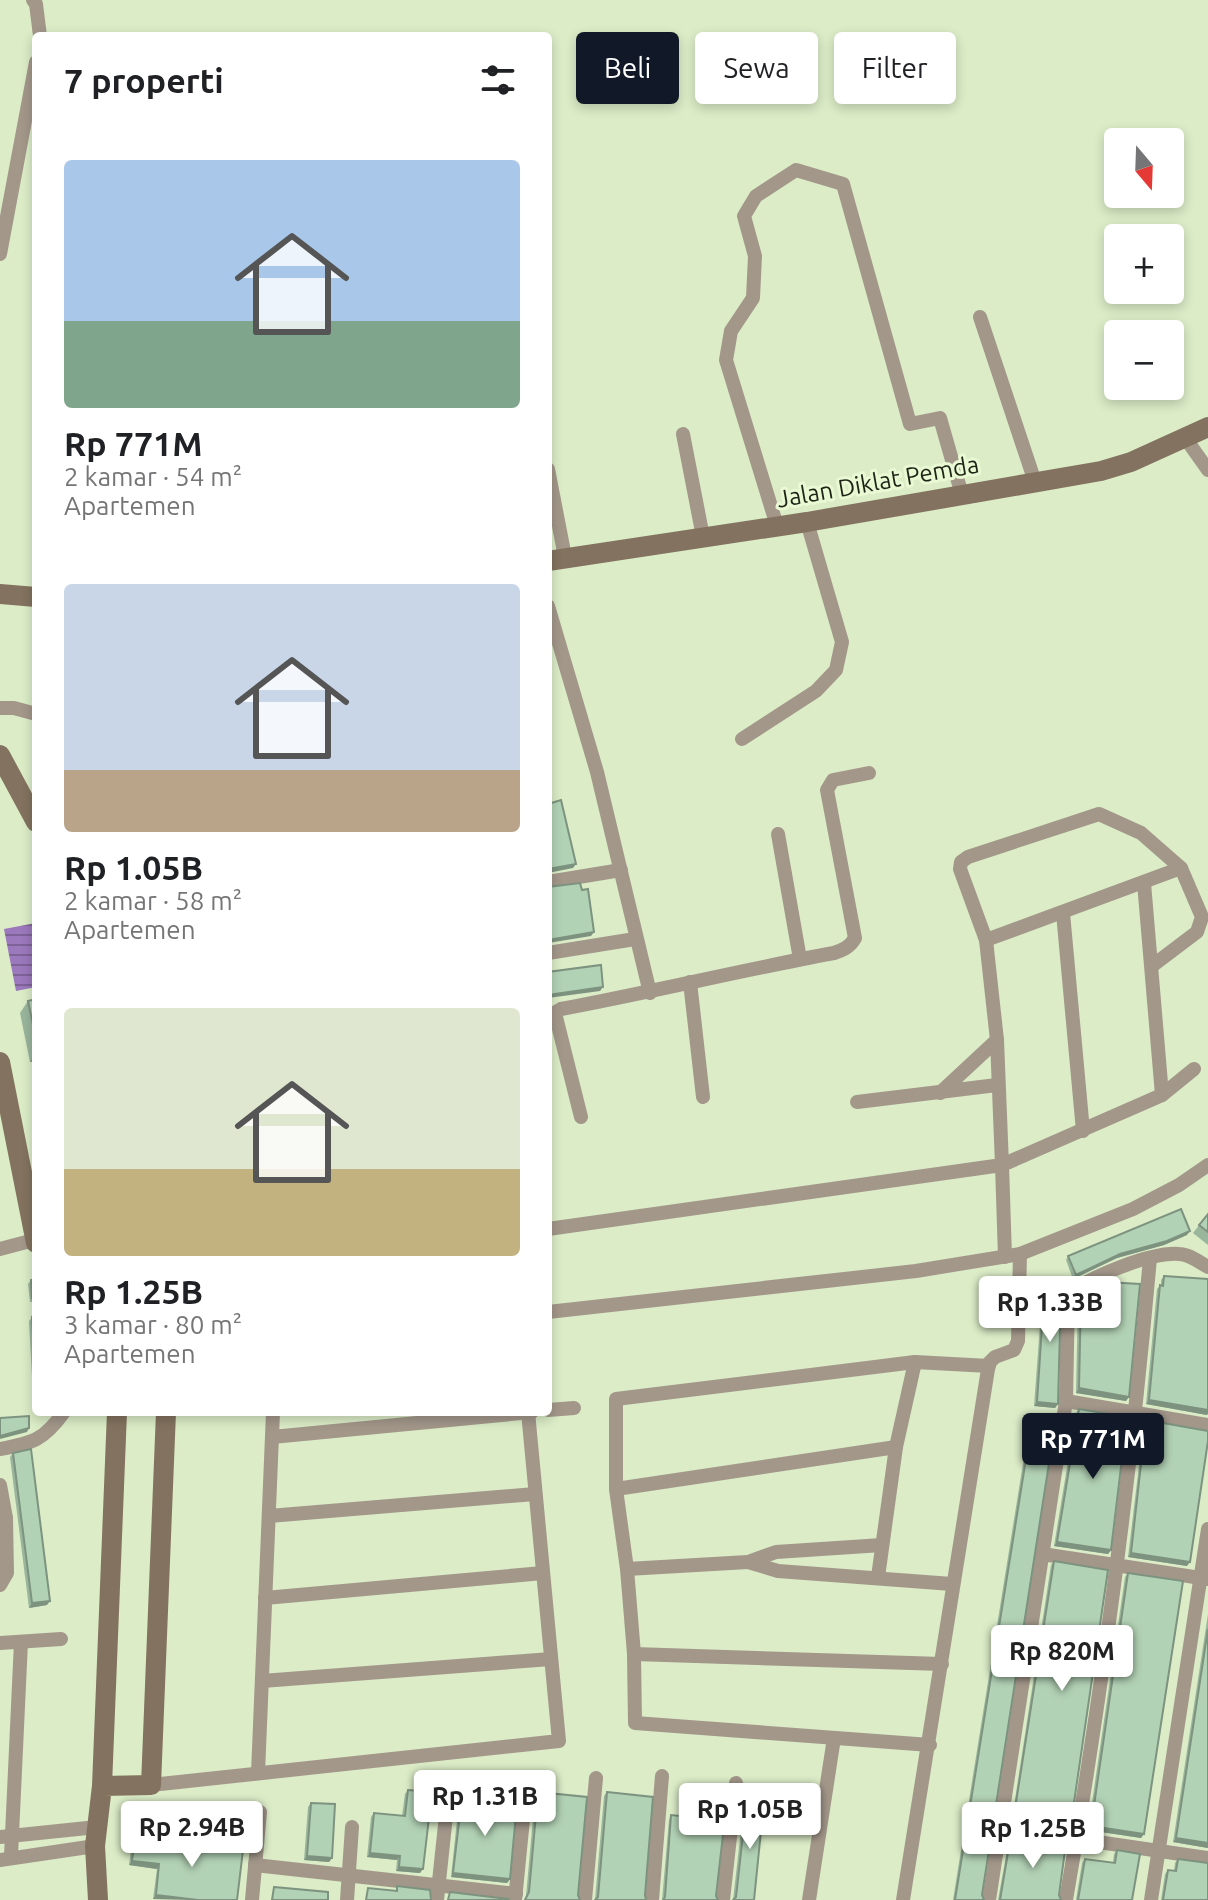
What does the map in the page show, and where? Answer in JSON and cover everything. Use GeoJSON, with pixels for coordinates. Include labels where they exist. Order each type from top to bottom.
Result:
{"type":"FeatureCollection","features":[{"type":"Feature","properties":{"kind":"street"},"geometry":{"type":"LineString","coordinates":[[33,0],[40,32]]}},
{"type":"Feature","properties":{"kind":"street"},"geometry":{"type":"LineString","coordinates":[[0,254],[32,83]]}},
{"type":"Feature","properties":{"kind":"street"},"geometry":{"type":"LineString","coordinates":[[777,526],[726,360],[731,331],[753,298],[755,256],[744,216],[756,196],[796,170],[843,184],[910,424],[940,418],[962,495]]}},
{"type":"Feature","properties":{"kind":"street"},"geometry":{"type":"LineString","coordinates":[[980,317],[1035,482]]}},
{"type":"Feature","properties":{"kind":"street","name":"Jalan Diklat Pemda"},"geometry":{"type":"LineString","coordinates":[[556,559],[807,522],[1101,471],[1186,439],[1208,427]]}},
{"type":"Feature","properties":{"kind":"street"},"geometry":{"type":"LineString","coordinates":[[683,434],[703,537]]}},
{"type":"Feature","properties":{"kind":"street"},"geometry":{"type":"LineString","coordinates":[[1186,439],[1208,470]]}},
{"type":"Feature","properties":{"kind":"street"},"geometry":{"type":"LineString","coordinates":[[552,514],[556,559]]}},
{"type":"Feature","properties":{"kind":"street"},"geometry":{"type":"LineString","coordinates":[[742,739],[816,691],[836,670],[842,642],[807,522]]}},
{"type":"Feature","properties":{"kind":"street"},"geometry":{"type":"LineString","coordinates":[[0,594],[32,597]]}},
{"type":"Feature","properties":{"kind":"street"},"geometry":{"type":"LineString","coordinates":[[552,620],[597,772],[650,993]]}},
{"type":"Feature","properties":{"kind":"street"},"geometry":{"type":"LineString","coordinates":[[0,708],[32,713]]}},
{"type":"Feature","properties":{"kind":"street"},"geometry":{"type":"LineString","coordinates":[[0,755],[32,815]]}},
{"type":"Feature","properties":{"kind":"street"},"geometry":{"type":"LineString","coordinates":[[581,1117],[556,1012],[844,950],[855,938],[827,790],[833,780],[869,773]]}},
{"type":"Feature","properties":{"kind":"street"},"geometry":{"type":"LineString","coordinates":[[903,1900],[989,1366],[993,1358],[1012,1351],[1016,1346],[1012,1256],[997,1085],[997,1040],[986,940],[960,869],[961,862],[968,857],[1099,814],[1141,833],[1181,868],[1202,917],[1197,932],[1152,966]]}},
{"type":"Feature","properties":{"kind":"street"},"geometry":{"type":"LineString","coordinates":[[778,834],[800,959]]}},
{"type":"Feature","properties":{"kind":"street"},"geometry":{"type":"LineString","coordinates":[[986,940],[1181,868]]}},
{"type":"Feature","properties":{"kind":"street"},"geometry":{"type":"LineString","coordinates":[[552,881],[621,870]]}},
{"type":"Feature","properties":{"kind":"street"},"geometry":{"type":"LineString","coordinates":[[1144,883],[1162,1095]]}},
{"type":"Feature","properties":{"kind":"street"},"geometry":{"type":"LineString","coordinates":[[1063,913],[1083,1131]]}},
{"type":"Feature","properties":{"kind":"street"},"geometry":{"type":"LineString","coordinates":[[552,952],[635,939]]}},
{"type":"Feature","properties":{"kind":"street"},"geometry":{"type":"LineString","coordinates":[[690,982],[703,1097]]}},
{"type":"Feature","properties":{"kind":"street"},"geometry":{"type":"LineString","coordinates":[[940,1093],[997,1040]]}},
{"type":"Feature","properties":{"kind":"street"},"geometry":{"type":"LineString","coordinates":[[0,1062],[32,1227]]}},
{"type":"Feature","properties":{"kind":"street"},"geometry":{"type":"LineString","coordinates":[[552,1228],[1002,1165],[1162,1095],[1194,1069]]}},
{"type":"Feature","properties":{"kind":"street"},"geometry":{"type":"LineString","coordinates":[[857,1102],[997,1085]]}},
{"type":"Feature","properties":{"kind":"street"},"geometry":{"type":"LineString","coordinates":[[552,1312],[916,1271],[1012,1256],[1133,1209],[1179,1185],[1208,1165]]}},
{"type":"Feature","properties":{"kind":"street"},"geometry":{"type":"LineString","coordinates":[[0,1249],[32,1243]]}},
{"type":"Feature","properties":{"kind":"street"},"geometry":{"type":"LineString","coordinates":[[989,1900],[1066,1401],[1068,1295],[1079,1285],[1150,1258],[1184,1254],[1208,1267]]}},
{"type":"Feature","properties":{"kind":"street"},"geometry":{"type":"LineString","coordinates":[[1066,1900],[1118,1564],[1150,1258]]}},
{"type":"Feature","properties":{"kind":"street"},"geometry":{"type":"LineString","coordinates":[[930,1745],[635,1723],[634,1654],[616,1489],[616,1399],[915,1362],[989,1366]]}},
{"type":"Feature","properties":{"kind":"street"},"geometry":{"type":"LineString","coordinates":[[878,1577],[896,1447],[915,1362]]}},
{"type":"Feature","properties":{"kind":"street"},"geometry":{"type":"LineString","coordinates":[[1066,1401],[1208,1425]]}},
{"type":"Feature","properties":{"kind":"street"},"geometry":{"type":"LineString","coordinates":[[552,1410],[574,1408]]}},
{"type":"Feature","properties":{"kind":"street"},"geometry":{"type":"LineString","coordinates":[[0,1449],[32,1443],[51,1429],[61,1416]]}},
{"type":"Feature","properties":{"kind":"street"},"geometry":{"type":"LineString","coordinates":[[98,1900],[96,1837],[107,1786],[117,1416]]}},
{"type":"Feature","properties":{"kind":"street"},"geometry":{"type":"LineString","coordinates":[[147,1785],[166,1416]]}},
{"type":"Feature","properties":{"kind":"street"},"geometry":{"type":"LineString","coordinates":[[258,1773],[273,1416]]}},
{"type":"Feature","properties":{"kind":"street"},"geometry":{"type":"LineString","coordinates":[[272,1437],[489,1416]]}},
{"type":"Feature","properties":{"kind":"street"},"geometry":{"type":"LineString","coordinates":[[107,1786],[147,1785],[559,1741],[530,1416]]}},
{"type":"Feature","properties":{"kind":"street"},"geometry":{"type":"LineString","coordinates":[[616,1489],[896,1447]]}},
{"type":"Feature","properties":{"kind":"street"},"geometry":{"type":"LineString","coordinates":[[0,1485],[7,1573],[0,1585]]}},
{"type":"Feature","properties":{"kind":"street"},"geometry":{"type":"LineString","coordinates":[[269,1516],[535,1494]]}},
{"type":"Feature","properties":{"kind":"street"},"geometry":{"type":"LineString","coordinates":[[1151,1900],[1204,1578],[1208,1529]]}},
{"type":"Feature","properties":{"kind":"street"},"geometry":{"type":"LineString","coordinates":[[627,1569],[748,1562],[776,1552],[882,1545]]}},
{"type":"Feature","properties":{"kind":"street"},"geometry":{"type":"LineString","coordinates":[[1042,1554],[1204,1578]]}},
{"type":"Feature","properties":{"kind":"street"},"geometry":{"type":"LineString","coordinates":[[748,1562],[778,1571],[952,1584]]}},
{"type":"Feature","properties":{"kind":"street"},"geometry":{"type":"LineString","coordinates":[[265,1598],[543,1573]]}},
{"type":"Feature","properties":{"kind":"street"},"geometry":{"type":"LineString","coordinates":[[0,1643],[61,1639]]}},
{"type":"Feature","properties":{"kind":"street"},"geometry":{"type":"LineString","coordinates":[[21,1642],[6,1858],[96,1837]]}},
{"type":"Feature","properties":{"kind":"street"},"geometry":{"type":"LineString","coordinates":[[634,1654],[942,1664]]}},
{"type":"Feature","properties":{"kind":"street"},"geometry":{"type":"LineString","coordinates":[[262,1681],[551,1659]]}},
{"type":"Feature","properties":{"kind":"street"},"geometry":{"type":"LineString","coordinates":[[809,1900],[834,1738]]}},
{"type":"Feature","properties":{"kind":"street"},"geometry":{"type":"LineString","coordinates":[[652,1900],[662,1776]]}},
{"type":"Feature","properties":{"kind":"street"},"geometry":{"type":"LineString","coordinates":[[585,1900],[596,1778]]}},
{"type":"Feature","properties":{"kind":"street"},"geometry":{"type":"LineString","coordinates":[[723,1900],[736,1783]]}},
{"type":"Feature","properties":{"kind":"street"},"geometry":{"type":"LineString","coordinates":[[255,1865],[440,1884],[515,1897],[526,1789]]}},
{"type":"Feature","properties":{"kind":"street"},"geometry":{"type":"LineString","coordinates":[[437,1900],[448,1797]]}},
{"type":"Feature","properties":{"kind":"street"},"geometry":{"type":"LineString","coordinates":[[252,1900],[260,1812]]}},
{"type":"Feature","properties":{"kind":"street"},"geometry":{"type":"LineString","coordinates":[[156,1824],[258,1833]]}},
{"type":"Feature","properties":{"kind":"street"},"geometry":{"type":"LineString","coordinates":[[347,1900],[352,1827]]}},
{"type":"Feature","properties":{"kind":"street"},"geometry":{"type":"LineString","coordinates":[[1002,1828],[1208,1858]]}},
{"type":"Feature","properties":{"kind":"street"},"geometry":{"type":"LineString","coordinates":[[6,1837],[96,1837]]}},
{"type":"Feature","properties":{"kind":"shaded area"},"geometry":{"type":"Polygon","coordinates":[[[32,924],[32,988],[16,991],[4,929],[32,924]]]}},
{"type":"Feature","properties":{"kind":"building"},"geometry":{"type":"Polygon","coordinates":[[[561,800],[576,864],[552,868],[552,803],[561,800]]]}},
{"type":"Feature","properties":{"kind":"building"},"geometry":{"type":"Polygon","coordinates":[[[580,883],[582,890],[588,889],[594,932],[552,939],[552,886],[580,883]]]}},
{"type":"Feature","properties":{"kind":"building"},"geometry":{"type":"Polygon","coordinates":[[[601,965],[603,987],[552,994],[552,971],[601,965]]]}},
{"type":"Feature","properties":{"kind":"building"},"geometry":{"type":"Polygon","coordinates":[[[1181,1209],[1190,1231],[1120,1254],[1076,1275],[1068,1256],[1181,1209]]]}},
{"type":"Feature","properties":{"kind":"building"},"geometry":{"type":"Polygon","coordinates":[[[1208,1214],[1208,1232],[1199,1225],[1208,1214]]]}},
{"type":"Feature","properties":{"kind":"building"},"geometry":{"type":"Polygon","coordinates":[[[1164,1276],[1208,1279],[1208,1410],[1149,1400],[1160,1285],[1163,1286],[1164,1276]]]}},
{"type":"Feature","properties":{"kind":"building"},"geometry":{"type":"Polygon","coordinates":[[[1045,1281],[1066,1282],[1061,1291],[1058,1404],[1037,1402],[1045,1281]]]}},
{"type":"Feature","properties":{"kind":"building"},"geometry":{"type":"Polygon","coordinates":[[[1105,1282],[1140,1284],[1129,1397],[1079,1388],[1081,1296],[1105,1282]]]}},
{"type":"Feature","properties":{"kind":"building"},"geometry":{"type":"Polygon","coordinates":[[[1079,1409],[1127,1417],[1111,1550],[1057,1542],[1079,1409]]]}},
{"type":"Feature","properties":{"kind":"building"},"geometry":{"type":"Polygon","coordinates":[[[29,1416],[29,1428],[0,1436],[0,1418],[29,1416]]]}},
{"type":"Feature","properties":{"kind":"building"},"geometry":{"type":"Polygon","coordinates":[[[1146,1420],[1208,1431],[1190,1562],[1131,1553],[1146,1420]]]}},
{"type":"Feature","properties":{"kind":"building"},"geometry":{"type":"Polygon","coordinates":[[[1031,1428],[1054,1431],[982,1895],[984,1900],[955,1900],[1031,1428]]]}},
{"type":"Feature","properties":{"kind":"building"},"geometry":{"type":"Polygon","coordinates":[[[31,1449],[50,1601],[32,1603],[13,1453],[31,1449]]]}},
{"type":"Feature","properties":{"kind":"building"},"geometry":{"type":"Polygon","coordinates":[[[1054,1561],[1108,1570],[1071,1823],[1014,1815],[1054,1561]]]}},
{"type":"Feature","properties":{"kind":"building"},"geometry":{"type":"Polygon","coordinates":[[[1128,1573],[1183,1581],[1144,1834],[1091,1826],[1128,1573]]]}},
{"type":"Feature","properties":{"kind":"building"},"geometry":{"type":"Polygon","coordinates":[[[1208,1629],[1208,1843],[1176,1838],[1208,1629]]]}},
{"type":"Feature","properties":{"kind":"building"},"geometry":{"type":"Polygon","coordinates":[[[408,1790],[432,1792],[423,1869],[399,1867],[400,1856],[370,1853],[374,1813],[405,1816],[408,1790]]]}},
{"type":"Feature","properties":{"kind":"building"},"geometry":{"type":"Polygon","coordinates":[[[538,1792],[587,1797],[580,1900],[525,1900],[529,1892],[538,1792]]]}},
{"type":"Feature","properties":{"kind":"building"},"geometry":{"type":"Polygon","coordinates":[[[607,1792],[653,1797],[646,1900],[595,1900],[598,1897],[607,1792]]]}},
{"type":"Feature","properties":{"kind":"building"},"geometry":{"type":"Polygon","coordinates":[[[462,1797],[517,1803],[510,1879],[453,1873],[462,1797]]]}},
{"type":"Feature","properties":{"kind":"building"},"geometry":{"type":"Polygon","coordinates":[[[747,1799],[764,1801],[754,1900],[733,1900],[736,1897],[747,1799]]]}},
{"type":"Feature","properties":{"kind":"building"},"geometry":{"type":"Polygon","coordinates":[[[311,1803],[335,1804],[332,1858],[307,1856],[311,1803]]]}},
{"type":"Feature","properties":{"kind":"building"},"geometry":{"type":"Polygon","coordinates":[[[700,1805],[726,1808],[718,1900],[663,1900],[671,1815],[699,1818],[700,1805]]]}},
{"type":"Feature","properties":{"kind":"building"},"geometry":{"type":"Polygon","coordinates":[[[1011,1835],[1066,1843],[1059,1895],[1061,1900],[1000,1900],[1011,1835]]]}},
{"type":"Feature","properties":{"kind":"building"},"geometry":{"type":"Polygon","coordinates":[[[135,1838],[243,1850],[237,1900],[198,1900],[156,1895],[159,1864],[132,1861],[135,1838]]]}},
{"type":"Feature","properties":{"kind":"building"},"geometry":{"type":"Polygon","coordinates":[[[1117,1850],[1140,1854],[1132,1900],[1078,1900],[1085,1859],[1115,1863],[1117,1850]]]}},
{"type":"Feature","properties":{"kind":"building"},"geometry":{"type":"Polygon","coordinates":[[[1178,1859],[1208,1863],[1208,1900],[1163,1900],[1168,1870],[1176,1871],[1178,1859]]]}},
{"type":"Feature","properties":{"kind":"building"},"geometry":{"type":"Polygon","coordinates":[[[397,1886],[430,1890],[431,1900],[366,1900],[368,1888],[397,1891],[397,1886]]]}},
{"type":"Feature","properties":{"kind":"building"},"geometry":{"type":"Polygon","coordinates":[[[274,1887],[328,1892],[328,1900],[272,1900],[274,1887]]]}},
{"type":"Feature","properties":{"kind":"building"},"geometry":{"type":"Polygon","coordinates":[[[450,1892],[508,1899],[509,1900],[448,1900],[450,1892]]]}}]}
